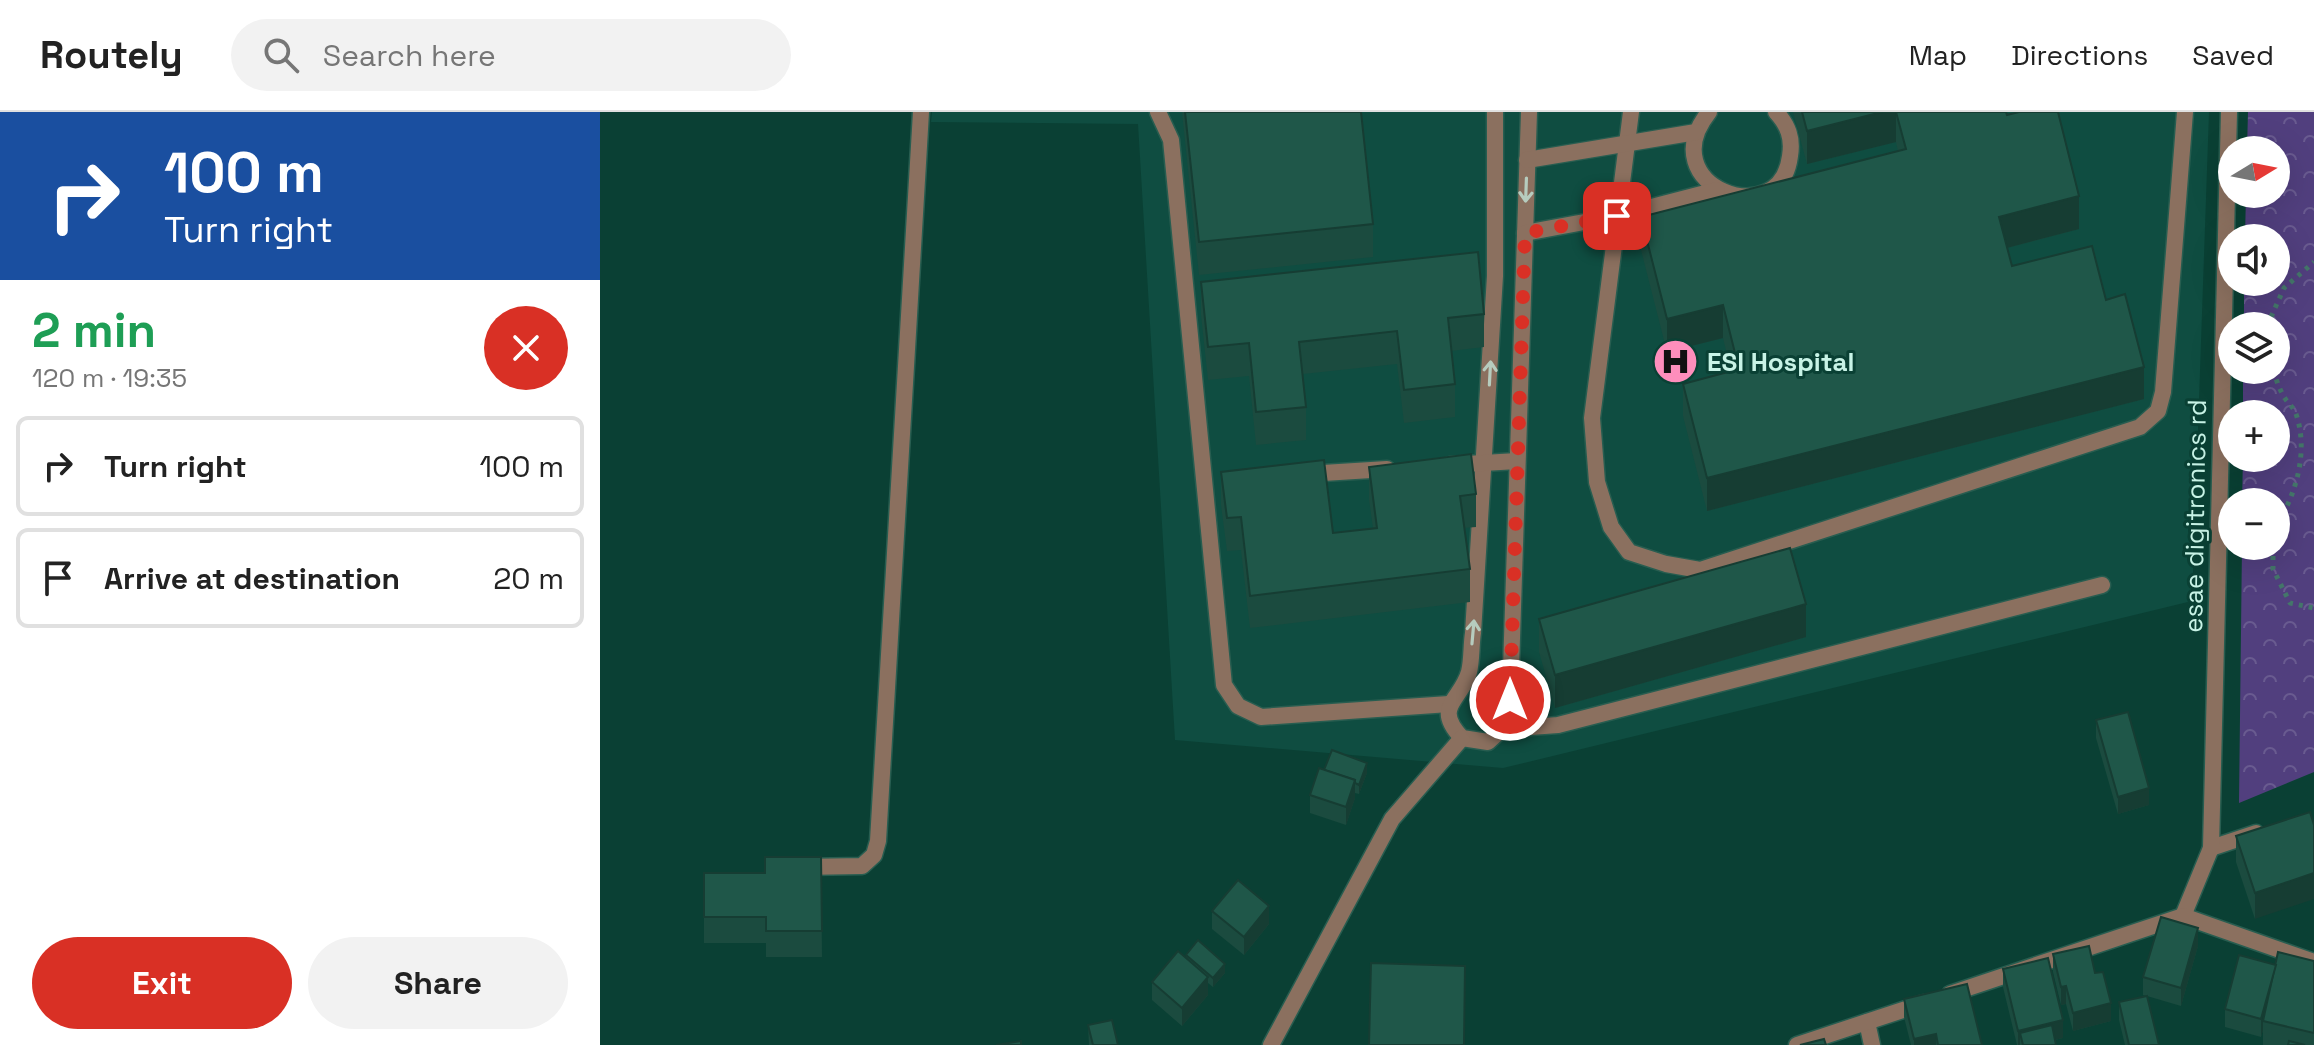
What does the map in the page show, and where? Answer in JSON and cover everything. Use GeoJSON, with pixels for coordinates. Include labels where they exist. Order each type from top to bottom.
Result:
{"type":"FeatureCollection","features":[{"type":"Feature","properties":{"kind":"street"},"geometry":{"type":"LineString","coordinates":[[786,867],[862,866],[874,855],[878,841],[921,112]]}},
{"type":"Feature","properties":{"kind":"street"},"geometry":{"type":"LineString","coordinates":[[1158,112],[1171,140],[1196,310],[1212,479],[1224,685],[1238,706],[1261,717],[1449,704]]}},
{"type":"Feature","properties":{"kind":"street"},"geometry":{"type":"LineString","coordinates":[[1495,112],[1485,463],[1469,673],[1449,704],[1449,720],[1462,738],[1488,742],[1502,729],[1510,700],[1529,112]]}},
{"type":"Feature","properties":{"kind":"street"},"geometry":{"type":"LineString","coordinates":[[1631,112],[1592,418],[1597,482],[1611,527],[1629,552],[1666,564],[1700,570],[2140,427],[2158,411],[2163,392],[2184,112]]}},
{"type":"Feature","properties":{"kind":"street"},"geometry":{"type":"LineString","coordinates":[[1709,112],[1696,132],[1694,154],[1701,174],[1717,190],[1738,197],[1760,195],[1778,183],[1789,164],[1792,143],[1785,121],[1776,112]]}},
{"type":"Feature","properties":{"kind":"street","name":"esae digitronics rd"},"geometry":{"type":"LineString","coordinates":[[2183,916],[2211,848],[2229,112]]}},
{"type":"Feature","properties":{"kind":"street"},"geometry":{"type":"LineString","coordinates":[[1527,160],[1696,132]]}},
{"type":"Feature","properties":{"kind":"street"},"geometry":{"type":"LineString","coordinates":[[1525,233],[1617,216],[1717,190]]}},
{"type":"Feature","properties":{"kind":"street"},"geometry":{"type":"LineString","coordinates":[[1438,466],[1517,461]]}},
{"type":"Feature","properties":{"kind":"street"},"geometry":{"type":"LineString","coordinates":[[1298,474],[1407,468]]}},
{"type":"Feature","properties":{"kind":"street"},"geometry":{"type":"LineString","coordinates":[[1502,729],[1558,725],[2102,585]]}},
{"type":"Feature","properties":{"kind":"street"},"geometry":{"type":"LineString","coordinates":[[1271,1045],[1392,819],[1462,738]]}},
{"type":"Feature","properties":{"kind":"street"},"geometry":{"type":"LineString","coordinates":[[2211,848],[2274,826]]}},
{"type":"Feature","properties":{"kind":"street"},"geometry":{"type":"LineString","coordinates":[[1797,1045],[2183,916],[2314,962]]}},
{"type":"Feature","properties":{"kind":"street"},"geometry":{"type":"LineString","coordinates":[[1867,1022],[1872,1045]]}},
{"type":"Feature","properties":{"kind":"path"},"geometry":{"type":"LineString","coordinates":[[2273,312],[2284,288],[2314,262]]}},
{"type":"Feature","properties":{"kind":"path"},"geometry":{"type":"LineString","coordinates":[[2278,384],[2282,396],[2295,412],[2301,444],[2290,504]]}},
{"type":"Feature","properties":{"kind":"path"},"geometry":{"type":"LineString","coordinates":[[2273,560],[2273,569],[2290,603],[2314,608]]}},
{"type":"Feature","properties":{"kind":"shaded area","name":"ESI Hospital"},"geometry":{"type":"Polygon","coordinates":[[[932,112],[2209,112],[2192,601],[1503,768],[1175,740],[1138,124],[931,122],[932,112]]]}},
{"type":"Feature","properties":{"kind":"green space"},"geometry":{"type":"Polygon","coordinates":[[[2248,112],[2314,112],[2314,772],[2239,803],[2242,560],[2290,560],[2290,488],[2242,488],[2243,472],[2290,472],[2290,400],[2243,400],[2243,384],[2290,384],[2290,312],[2244,312],[2244,296],[2290,296],[2290,224],[2245,224],[2246,208],[2290,208],[2290,136],[2247,136],[2248,112]]]}},
{"type":"Feature","properties":{"kind":"building"},"geometry":{"type":"Polygon","coordinates":[[[1185,112],[1361,112],[1373,224],[1199,242],[1185,112]]]}},
{"type":"Feature","properties":{"kind":"building"},"geometry":{"type":"Polygon","coordinates":[[[1802,112],[1882,112],[1807,131],[1802,112]]]}},
{"type":"Feature","properties":{"kind":"building"},"geometry":{"type":"Polygon","coordinates":[[[1896,112],[2006,112],[2007,115],[2058,112],[2079,196],[1999,217],[2012,266],[2092,246],[2106,300],[2125,294],[2144,367],[1707,478],[1683,384],[1739,369],[1723,305],[1667,319],[1641,217],[1906,149],[1896,112]]]}},
{"type":"Feature","properties":{"kind":"building"},"geometry":{"type":"Polygon","coordinates":[[[1478,252],[1484,314],[1448,318],[1455,384],[1404,390],[1397,331],[1299,342],[1306,407],[1256,412],[1249,343],[1208,347],[1201,282],[1478,252]]]}},
{"type":"Feature","properties":{"kind":"building"},"geometry":{"type":"Polygon","coordinates":[[[1471,454],[1476,494],[1460,496],[1470,569],[1250,596],[1241,517],[1227,518],[1221,472],[1324,460],[1333,533],[1377,528],[1369,467],[1471,454]]]}},
{"type":"Feature","properties":{"kind":"building"},"geometry":{"type":"Polygon","coordinates":[[[1790,548],[1806,604],[1555,675],[1539,619],[1790,548]]]}},
{"type":"Feature","properties":{"kind":"building"},"geometry":{"type":"Polygon","coordinates":[[[2128,712],[2149,788],[2118,797],[2096,720],[2128,712]]]}},
{"type":"Feature","properties":{"kind":"building"},"geometry":{"type":"Polygon","coordinates":[[[1332,750],[1367,763],[1359,785],[1355,780],[1324,770],[1332,750]]]}},
{"type":"Feature","properties":{"kind":"building"},"geometry":{"type":"Polygon","coordinates":[[[1319,768],[1355,780],[1346,807],[1310,795],[1319,768]]]}},
{"type":"Feature","properties":{"kind":"building"},"geometry":{"type":"Polygon","coordinates":[[[2310,812],[2314,825],[2314,873],[2255,893],[2236,836],[2310,812]]]}},
{"type":"Feature","properties":{"kind":"building"},"geometry":{"type":"Polygon","coordinates":[[[765,857],[821,857],[822,931],[766,931],[766,917],[704,917],[704,873],[765,873],[765,857]]]}},
{"type":"Feature","properties":{"kind":"building"},"geometry":{"type":"Polygon","coordinates":[[[1238,880],[1269,906],[1244,937],[1212,911],[1238,880]]]}},
{"type":"Feature","properties":{"kind":"building"},"geometry":{"type":"Polygon","coordinates":[[[2161,917],[2198,928],[2181,988],[2143,977],[2161,917]]]}},
{"type":"Feature","properties":{"kind":"building"},"geometry":{"type":"Polygon","coordinates":[[[1198,940],[1225,964],[1213,978],[1186,955],[1198,940]]]}},
{"type":"Feature","properties":{"kind":"building"},"geometry":{"type":"Polygon","coordinates":[[[2089,946],[2095,973],[2103,972],[2111,1003],[2073,1013],[2066,986],[2061,987],[2053,954],[2089,946]]]}},
{"type":"Feature","properties":{"kind":"building"},"geometry":{"type":"Polygon","coordinates":[[[1178,951],[1208,977],[1182,1008],[1152,982],[1178,951]]]}},
{"type":"Feature","properties":{"kind":"building"},"geometry":{"type":"Polygon","coordinates":[[[2278,952],[2314,961],[2314,1033],[2263,1021],[2278,952]]]}},
{"type":"Feature","properties":{"kind":"building"},"geometry":{"type":"Polygon","coordinates":[[[2239,955],[2276,965],[2261,1019],[2225,1009],[2239,955]]]}},
{"type":"Feature","properties":{"kind":"building"},"geometry":{"type":"Polygon","coordinates":[[[2048,958],[2063,1020],[2018,1031],[2003,969],[2048,958]]]}},
{"type":"Feature","properties":{"kind":"building"},"geometry":{"type":"Polygon","coordinates":[[[1371,963],[1465,966],[1464,1045],[1369,1045],[1371,963]]]}},
{"type":"Feature","properties":{"kind":"building"},"geometry":{"type":"Polygon","coordinates":[[[1967,984],[1982,1045],[1938,1045],[1936,1034],[1914,1039],[1904,999],[1967,984]]]}},
{"type":"Feature","properties":{"kind":"building"},"geometry":{"type":"Polygon","coordinates":[[[2147,996],[2159,1045],[2129,1045],[2119,1002],[2147,996]]]}},
{"type":"Feature","properties":{"kind":"building"},"geometry":{"type":"Polygon","coordinates":[[[1112,1020],[1118,1045],[1093,1045],[1088,1025],[1112,1020]]]}},
{"type":"Feature","properties":{"kind":"building"},"geometry":{"type":"Polygon","coordinates":[[[2052,1025],[2056,1045],[2023,1045],[2020,1033],[2052,1025]]]}},
{"type":"Feature","properties":{"kind":"building"},"geometry":{"type":"Polygon","coordinates":[[[1824,1039],[1826,1045],[1800,1045],[1824,1039]]]}},
{"type":"Feature","properties":{"kind":"building"},"geometry":{"type":"Polygon","coordinates":[[[1021,1041],[1021,1045],[996,1045],[1021,1041]]]}},
{"type":"Feature","properties":{"kind":"place","name":"ESI Hospital"},"geometry":{"type":"Point","coordinates":[1676,362]}},
{"type":"Feature","properties":{"kind":"route"},"geometry":{"type":"LineString","coordinates":[[1510,700],[1525,233],[1617,216]]}}]}
